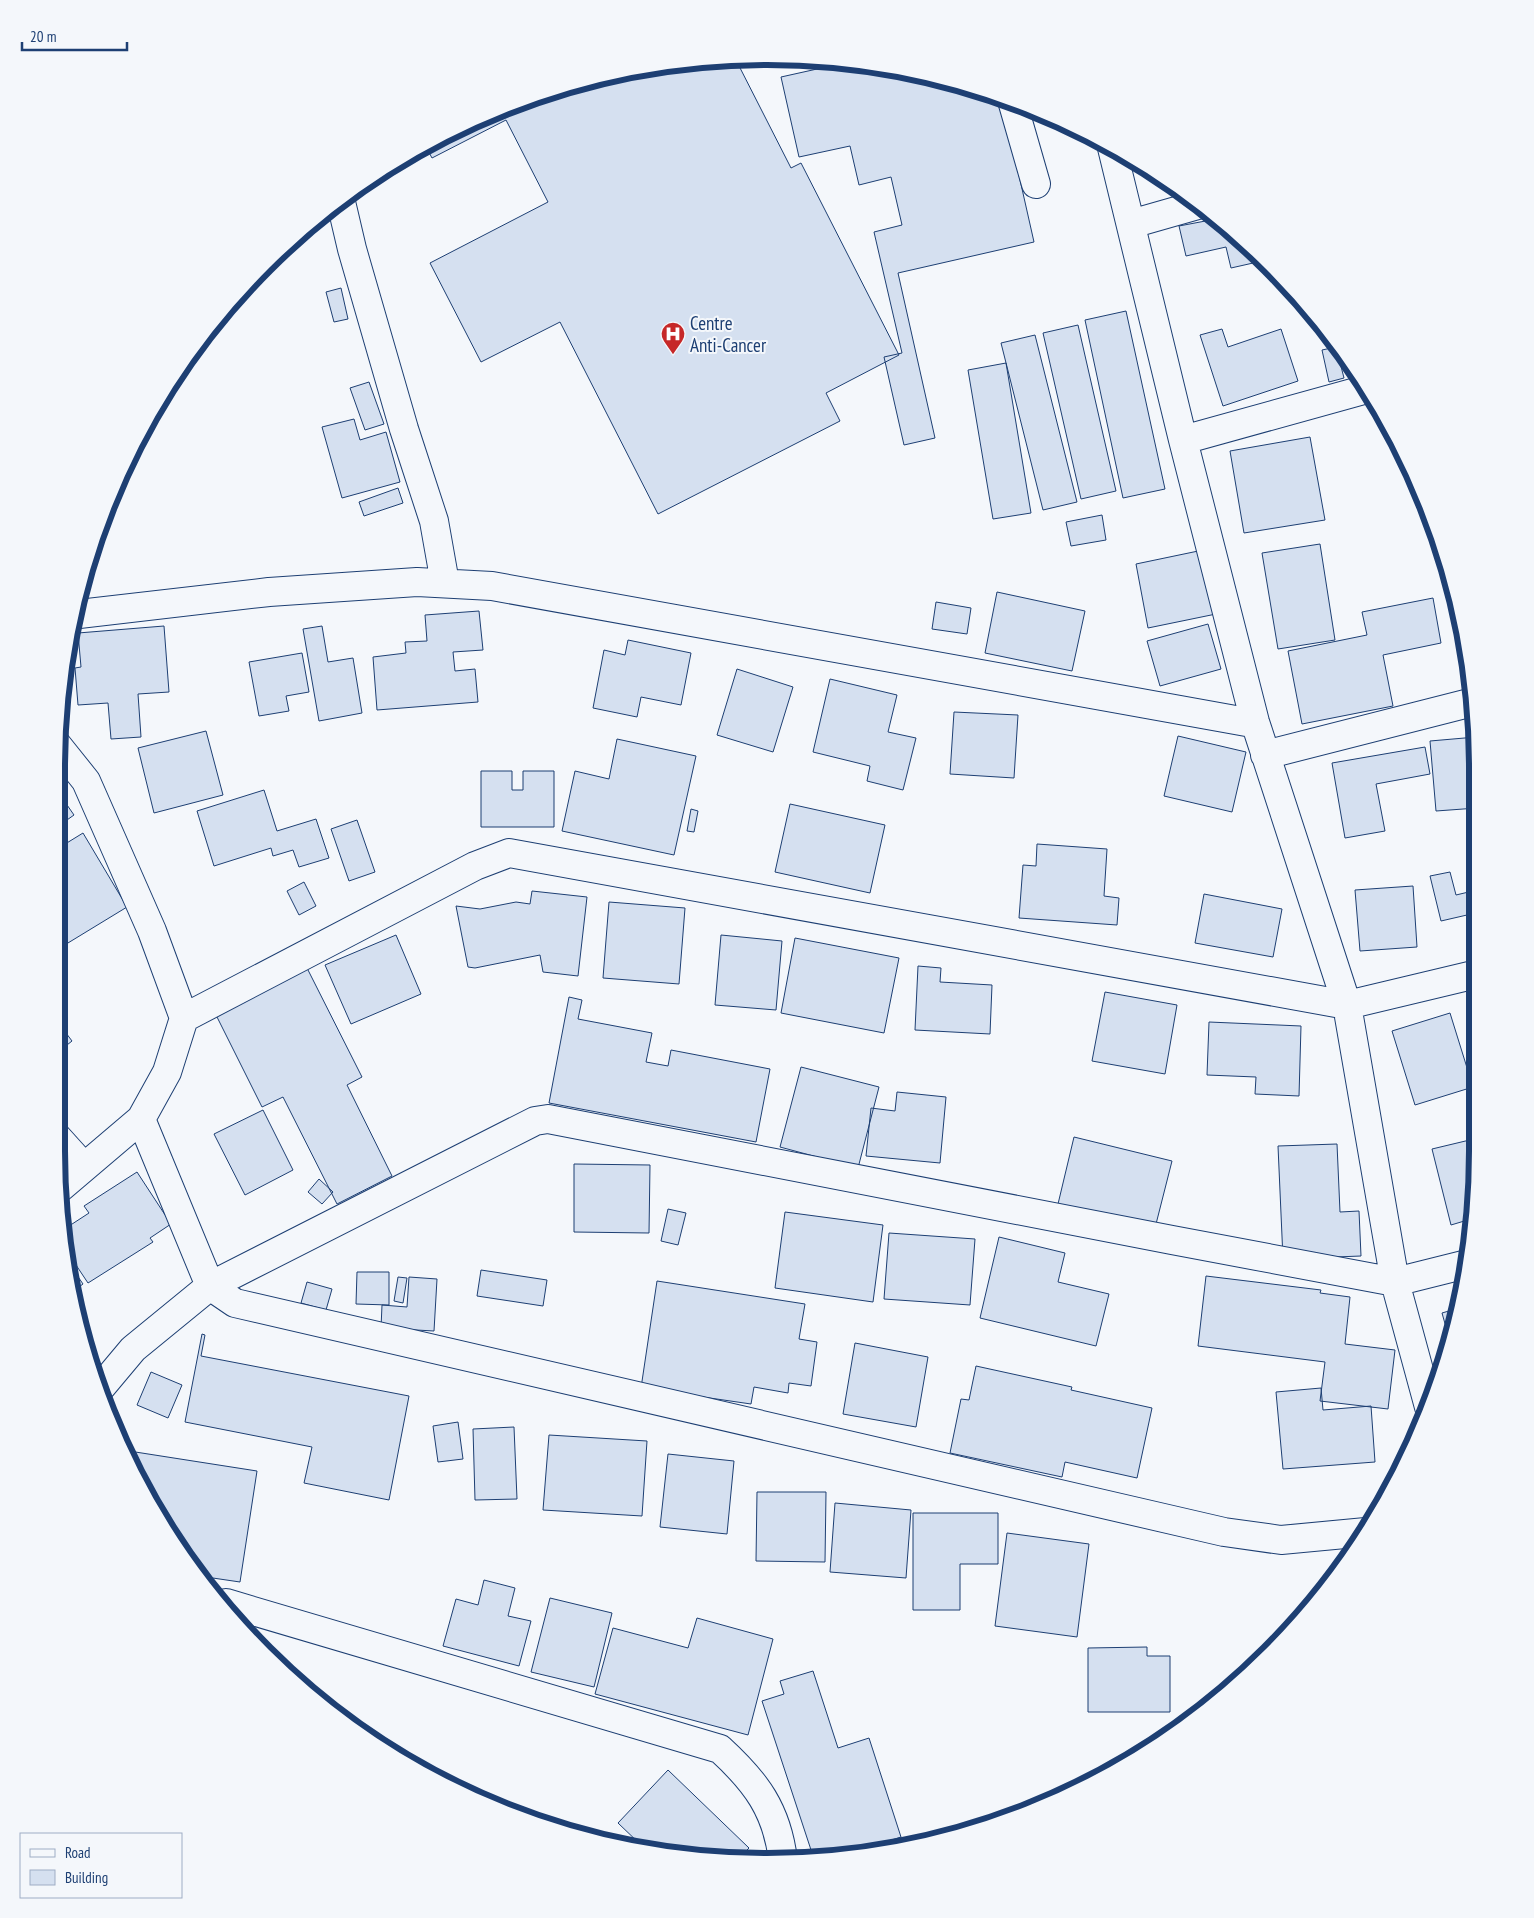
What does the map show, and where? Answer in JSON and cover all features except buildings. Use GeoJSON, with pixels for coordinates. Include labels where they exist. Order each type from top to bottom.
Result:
{"type":"FeatureCollection","features":[{"type":"Feature","properties":{"kind":"street"},"geometry":{"type":"LineString","coordinates":[[1015,110],[1036,184]]}},
{"type":"Feature","properties":{"kind":"street"},"geometry":{"type":"LineString","coordinates":[[1114,157],[1183,440],[1255,722],[1347,1005],[1395,1282],[1425,1396]]}},
{"type":"Feature","properties":{"kind":"street"},"geometry":{"type":"LineString","coordinates":[[1131,224],[1190,207]]}},
{"type":"Feature","properties":{"kind":"street"},"geometry":{"type":"LineString","coordinates":[[342,208],[352,249],[404,429],[434,521],[445,583]]}},
{"type":"Feature","properties":{"kind":"street"},"geometry":{"type":"LineString","coordinates":[[1183,440],[1359,391]]}},
{"type":"Feature","properties":{"kind":"street"},"geometry":{"type":"LineString","coordinates":[[82,614],[269,592],[417,582],[492,586],[1255,722]]}},
{"type":"Feature","properties":{"kind":"street"},"geometry":{"type":"LineString","coordinates":[[1265,755],[1466,704]]}},
{"type":"Feature","properties":{"kind":"street"},"geometry":{"type":"LineString","coordinates":[[66,755],[86,781],[152,931],[184,1018],[167,1072],[141,1119],[66,1183]]}},
{"type":"Feature","properties":{"kind":"street"},"geometry":{"type":"LineString","coordinates":[[184,1018],[475,866],[509,853],[1347,1005],[1469,976]]}},
{"type":"Feature","properties":{"kind":"street"},"geometry":{"type":"LineString","coordinates":[[141,1119],[210,1286],[235,1303],[1224,1532],[1282,1540],[1356,1533]]}},
{"type":"Feature","properties":{"kind":"street"},"geometry":{"type":"LineString","coordinates":[[104,1383],[133,1349],[210,1286],[535,1121],[548,1119],[1395,1282],[1459,1266]]}},
{"type":"Feature","properties":{"kind":"street"},"geometry":{"type":"LineString","coordinates":[[65,1146],[84,1167]]}},
{"type":"Feature","properties":{"kind":"street"},"geometry":{"type":"LineString","coordinates":[[231,1605],[720,1749],[745,1772],[770,1808],[782,1852]]}},
{"type":"Feature","properties":{"kind":"place","name":"Centre Anti-Cancer"},"geometry":{"type":"Point","coordinates":[673,355]}}]}
